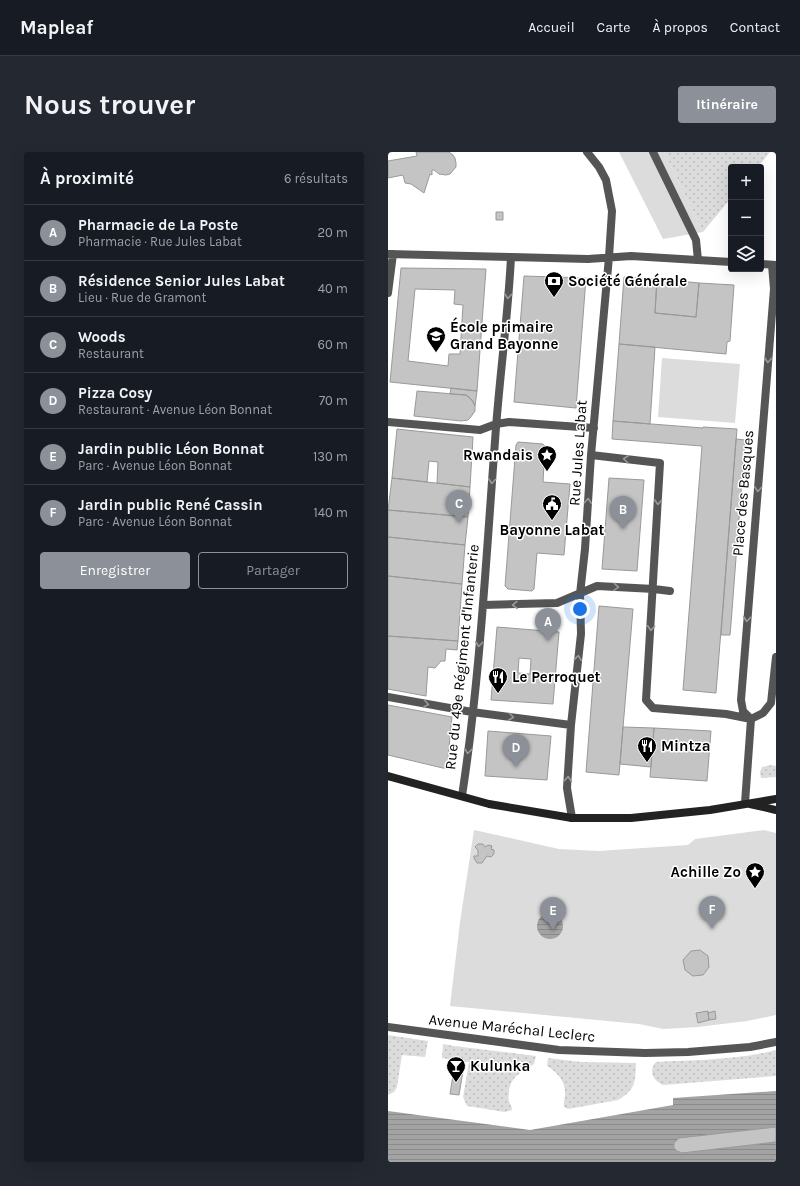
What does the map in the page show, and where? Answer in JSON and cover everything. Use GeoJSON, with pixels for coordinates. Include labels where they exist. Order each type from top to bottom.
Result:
{"type":"FeatureCollection","features":[{"type":"Feature","properties":{"kind":"main road"},"geometry":{"type":"LineString","coordinates":[[388,776],[489,804],[572,818],[631,818],[710,810],[776,798]]}},
{"type":"Feature","properties":{"kind":"main road"},"geometry":{"type":"LineString","coordinates":[[746,803],[776,810]]}},
{"type":"Feature","properties":{"kind":"street","name":"Rue Jules Labat"},"geometry":{"type":"LineString","coordinates":[[572,818],[567,788],[571,725],[581,634],[580,594],[585,549],[591,455],[612,211],[606,180],[599,166],[587,152]]}},
{"type":"Feature","properties":{"kind":"street"},"geometry":{"type":"LineString","coordinates":[[653,152],[696,240],[698,260]]}},
{"type":"Feature","properties":{"kind":"street"},"geometry":{"type":"LineString","coordinates":[[388,293],[390,254],[588,259],[631,256],[728,262]]}},
{"type":"Feature","properties":{"kind":"street","name":"Rue du 49e Régiment d'Infanterie"},"geometry":{"type":"LineString","coordinates":[[462,796],[483,605],[496,424],[511,257]]}},
{"type":"Feature","properties":{"kind":"street"},"geometry":{"type":"LineString","coordinates":[[764,264],[774,265]]}},
{"type":"Feature","properties":{"kind":"street","name":"Place des Basques"},"geometry":{"type":"LineString","coordinates":[[751,719],[743,711],[741,700],[774,289],[774,265]]}},
{"type":"Feature","properties":{"kind":"street"},"geometry":{"type":"LineString","coordinates":[[388,422],[480,430],[496,424],[509,422],[594,428]]}},
{"type":"Feature","properties":{"kind":"street"},"geometry":{"type":"LineString","coordinates":[[591,455],[660,463],[654,589],[646,700],[653,708],[726,714],[751,719],[762,712],[771,703],[776,657]]}},
{"type":"Feature","properties":{"kind":"street"},"geometry":{"type":"LineString","coordinates":[[483,605],[557,604],[597,586],[654,589],[670,592]]}},
{"type":"Feature","properties":{"kind":"street"},"geometry":{"type":"LineString","coordinates":[[388,697],[472,712],[571,725]]}},
{"type":"Feature","properties":{"kind":"street"},"geometry":{"type":"LineString","coordinates":[[746,803],[751,719]]}},
{"type":"Feature","properties":{"kind":"street","name":"Avenue Maréchal Leclerc"},"geometry":{"type":"LineString","coordinates":[[388,1027],[559,1050],[606,1052],[688,1052],[750,1047],[776,1042]]}},
{"type":"Feature","properties":{"kind":"shaded area"},"geometry":{"type":"Polygon","coordinates":[[[619,152],[664,152],[703,232],[663,239],[619,152]]]}},
{"type":"Feature","properties":{"kind":"shaded area"},"geometry":{"type":"Polygon","coordinates":[[[664,152],[770,152],[760,164],[728,164],[728,202],[703,232],[664,152]]]}},
{"type":"Feature","properties":{"kind":"shaded area"},"geometry":{"type":"Polygon","coordinates":[[[662,358],[740,364],[735,423],[658,417],[662,358]]]}},
{"type":"Feature","properties":{"kind":"shaded area"},"geometry":{"type":"Polygon","coordinates":[[[771,765],[776,766],[776,777],[761,778],[760,772],[762,767],[771,765]]]}},
{"type":"Feature","properties":{"kind":"shaded area"},"geometry":{"type":"Polygon","coordinates":[[[474,830],[559,849],[599,851],[688,845],[695,839],[764,830],[776,833],[776,1015],[747,1021],[698,1027],[663,1029],[639,1024],[450,1006],[460,922],[474,830]]]}},
{"type":"Feature","properties":{"kind":"shaded area"},"geometry":{"type":"Polygon","coordinates":[[[550,913],[559,917],[563,926],[559,935],[550,939],[541,935],[537,926],[541,917],[550,913]]]}},
{"type":"Feature","properties":{"kind":"shaded area"},"geometry":{"type":"Polygon","coordinates":[[[388,1035],[428,1041],[425,1057],[402,1055],[397,1087],[394,1092],[388,1095],[388,1035]]]}},
{"type":"Feature","properties":{"kind":"shaded area"},"geometry":{"type":"Polygon","coordinates":[[[443,1044],[536,1056],[534,1064],[521,1072],[510,1086],[509,1102],[512,1110],[505,1112],[467,1106],[463,1097],[469,1062],[442,1058],[443,1044]]]}},
{"type":"Feature","properties":{"kind":"shaded area"},"geometry":{"type":"Polygon","coordinates":[[[776,1050],[776,1076],[663,1085],[654,1078],[652,1072],[656,1062],[732,1058],[776,1050]]]}},
{"type":"Feature","properties":{"kind":"shaded area"},"geometry":{"type":"Polygon","coordinates":[[[548,1058],[581,1062],[636,1063],[635,1081],[631,1089],[618,1100],[568,1109],[564,1107],[565,1090],[563,1082],[555,1072],[547,1066],[548,1058]]]}},
{"type":"Feature","properties":{"kind":"shaded area"},"geometry":{"type":"Polygon","coordinates":[[[776,1091],[776,1162],[388,1162],[388,1111],[530,1130],[673,1105],[673,1098],[776,1091]]]}},
{"type":"Feature","properties":{"kind":"building"},"geometry":{"type":"Polygon","coordinates":[[[416,152],[449,152],[455,158],[456,167],[450,174],[446,175],[439,174],[432,170],[432,175],[430,174],[424,193],[411,184],[405,183],[403,175],[388,178],[388,161],[417,156],[416,152]]]}},
{"type":"Feature","properties":{"kind":"building"},"geometry":{"type":"Polygon","coordinates":[[[496,212],[503,212],[503,220],[496,220],[496,212]]]}},
{"type":"Feature","properties":{"kind":"building","name":"École primaire Grand Bayonne"},"geometry":{"type":"Polygon","coordinates":[[[401,268],[486,269],[477,391],[390,382],[401,268]],[[415,289],[408,361],[448,366],[449,354],[460,354],[463,305],[454,304],[455,290],[415,289]]]}},
{"type":"Feature","properties":{"kind":"building"},"geometry":{"type":"Polygon","coordinates":[[[524,276],[586,278],[576,408],[514,402],[524,276]]]}},
{"type":"Feature","properties":{"kind":"building"},"geometry":{"type":"Polygon","coordinates":[[[624,277],[657,279],[655,313],[696,317],[699,283],[734,285],[730,341],[727,342],[726,354],[619,344],[624,277]]]}},
{"type":"Feature","properties":{"kind":"building"},"geometry":{"type":"Polygon","coordinates":[[[657,279],[699,283],[696,317],[655,313],[657,279]]]}},
{"type":"Feature","properties":{"kind":"building"},"geometry":{"type":"Polygon","coordinates":[[[619,344],[655,347],[650,424],[613,421],[619,344]]]}},
{"type":"Feature","properties":{"kind":"building"},"geometry":{"type":"Polygon","coordinates":[[[451,388],[477,391],[475,406],[472,400],[466,395],[450,394],[451,388]]]}},
{"type":"Feature","properties":{"kind":"building"},"geometry":{"type":"Polygon","coordinates":[[[417,391],[466,395],[474,403],[475,411],[468,420],[461,421],[414,416],[417,391]]]}},
{"type":"Feature","properties":{"kind":"building"},"geometry":{"type":"Polygon","coordinates":[[[613,421],[737,429],[716,693],[683,690],[702,446],[612,439],[613,421]]]}},
{"type":"Feature","properties":{"kind":"building"},"geometry":{"type":"Polygon","coordinates":[[[397,429],[473,437],[470,487],[437,483],[438,462],[429,461],[427,482],[392,478],[397,429]]]}},
{"type":"Feature","properties":{"kind":"building"},"geometry":{"type":"Polygon","coordinates":[[[736,439],[745,440],[731,624],[730,635],[721,635],[736,439]]]}},
{"type":"Feature","properties":{"kind":"building"},"geometry":{"type":"Polygon","coordinates":[[[518,442],[543,444],[545,446],[543,482],[570,484],[564,555],[537,553],[534,589],[532,591],[508,589],[505,586],[516,445],[518,442]]]}},
{"type":"Feature","properties":{"kind":"building"},"geometry":{"type":"Polygon","coordinates":[[[392,478],[470,487],[468,517],[388,510],[392,478]]]}},
{"type":"Feature","properties":{"kind":"building"},"geometry":{"type":"Polygon","coordinates":[[[609,478],[644,480],[637,571],[602,569],[609,478]]]}},
{"type":"Feature","properties":{"kind":"building"},"geometry":{"type":"Polygon","coordinates":[[[388,510],[468,517],[465,545],[388,537],[388,510]]]}},
{"type":"Feature","properties":{"kind":"building"},"geometry":{"type":"Polygon","coordinates":[[[388,537],[465,545],[462,584],[388,576],[388,537]]]}},
{"type":"Feature","properties":{"kind":"building"},"geometry":{"type":"Polygon","coordinates":[[[388,576],[462,584],[458,641],[388,636],[388,576]]]}},
{"type":"Feature","properties":{"kind":"building"},"geometry":{"type":"Polygon","coordinates":[[[599,606],[633,609],[619,775],[586,772],[599,606]]]}},
{"type":"Feature","properties":{"kind":"building"},"geometry":{"type":"Polygon","coordinates":[[[497,627],[559,632],[553,704],[491,700],[497,627]],[[519,658],[518,673],[530,674],[531,659],[519,658]]]}},
{"type":"Feature","properties":{"kind":"building"},"geometry":{"type":"Polygon","coordinates":[[[388,636],[458,641],[457,650],[446,649],[445,661],[441,661],[435,668],[428,667],[426,696],[388,689],[388,636]]]}},
{"type":"Feature","properties":{"kind":"building"},"geometry":{"type":"Polygon","coordinates":[[[388,705],[452,717],[447,769],[388,755],[388,705]]]}},
{"type":"Feature","properties":{"kind":"building"},"geometry":{"type":"Polygon","coordinates":[[[623,727],[654,728],[651,767],[620,764],[623,727]]]}},
{"type":"Feature","properties":{"kind":"building"},"geometry":{"type":"Polygon","coordinates":[[[654,728],[711,731],[707,781],[650,777],[654,728]]]}},
{"type":"Feature","properties":{"kind":"building"},"geometry":{"type":"Polygon","coordinates":[[[488,731],[551,736],[547,780],[485,776],[488,731]]]}},
{"type":"Feature","properties":{"kind":"building"},"geometry":{"type":"Polygon","coordinates":[[[478,844],[483,844],[485,847],[488,845],[492,846],[491,849],[494,850],[494,854],[491,857],[487,856],[482,863],[477,863],[474,858],[474,856],[478,856],[478,850],[475,847],[478,844]]]}},
{"type":"Feature","properties":{"kind":"building"},"geometry":{"type":"Polygon","coordinates":[[[700,950],[708,956],[709,967],[703,975],[693,976],[685,970],[683,960],[691,951],[700,950]]]}},
{"type":"Feature","properties":{"kind":"building"},"geometry":{"type":"Polygon","coordinates":[[[708,1011],[709,1020],[698,1023],[696,1013],[708,1011]]]}},
{"type":"Feature","properties":{"kind":"building"},"geometry":{"type":"Polygon","coordinates":[[[715,1011],[716,1019],[709,1020],[708,1013],[715,1011]]]}},
{"type":"Feature","properties":{"kind":"building"},"geometry":{"type":"Polygon","coordinates":[[[454,1069],[463,1071],[459,1095],[450,1094],[454,1069]]]}},
{"type":"Feature","properties":{"kind":"building"},"geometry":{"type":"Polygon","coordinates":[[[776,1127],[776,1142],[682,1153],[674,1148],[674,1143],[679,1138],[776,1127]]]}},
{"type":"Feature","properties":{"kind":"place","name":"Société Générale"},"geometry":{"type":"Point","coordinates":[554,298]}},
{"type":"Feature","properties":{"kind":"place","name":"École primaire Grand Bayonne"},"geometry":{"type":"Point","coordinates":[436,353]}},
{"type":"Feature","properties":{"kind":"place","name":"Rwandais"},"geometry":{"type":"Point","coordinates":[547,472]}},
{"type":"Feature","properties":{"kind":"place","name":"Bayonne Labat"},"geometry":{"type":"Point","coordinates":[552,521]}},
{"type":"Feature","properties":{"kind":"place","name":"Woods"},"geometry":{"type":"Point","coordinates":[459,523]}},
{"type":"Feature","properties":{"kind":"place","name":"Résidence Senior Jules Labat"},"geometry":{"type":"Point","coordinates":[623,529]}},
{"type":"Feature","properties":{"kind":"place","name":"Pharmacie de La Poste"},"geometry":{"type":"Point","coordinates":[548,641]}},
{"type":"Feature","properties":{"kind":"place","name":"Le Perroquet"},"geometry":{"type":"Point","coordinates":[498,694]}},
{"type":"Feature","properties":{"kind":"place","name":"Mintza"},"geometry":{"type":"Point","coordinates":[647,763]}},
{"type":"Feature","properties":{"kind":"place","name":"Pizza Cosy"},"geometry":{"type":"Point","coordinates":[516,767]}},
{"type":"Feature","properties":{"kind":"place","name":"Achille Zo"},"geometry":{"type":"Point","coordinates":[755,889]}},
{"type":"Feature","properties":{"kind":"place","name":"Jardin public René Cassin"},"geometry":{"type":"Point","coordinates":[712,929]}},
{"type":"Feature","properties":{"kind":"place","name":"Jardin public Léon Bonnat"},"geometry":{"type":"Point","coordinates":[553,930]}},
{"type":"Feature","properties":{"kind":"place","name":"Kulunka"},"geometry":{"type":"Point","coordinates":[456,1083]}}]}
